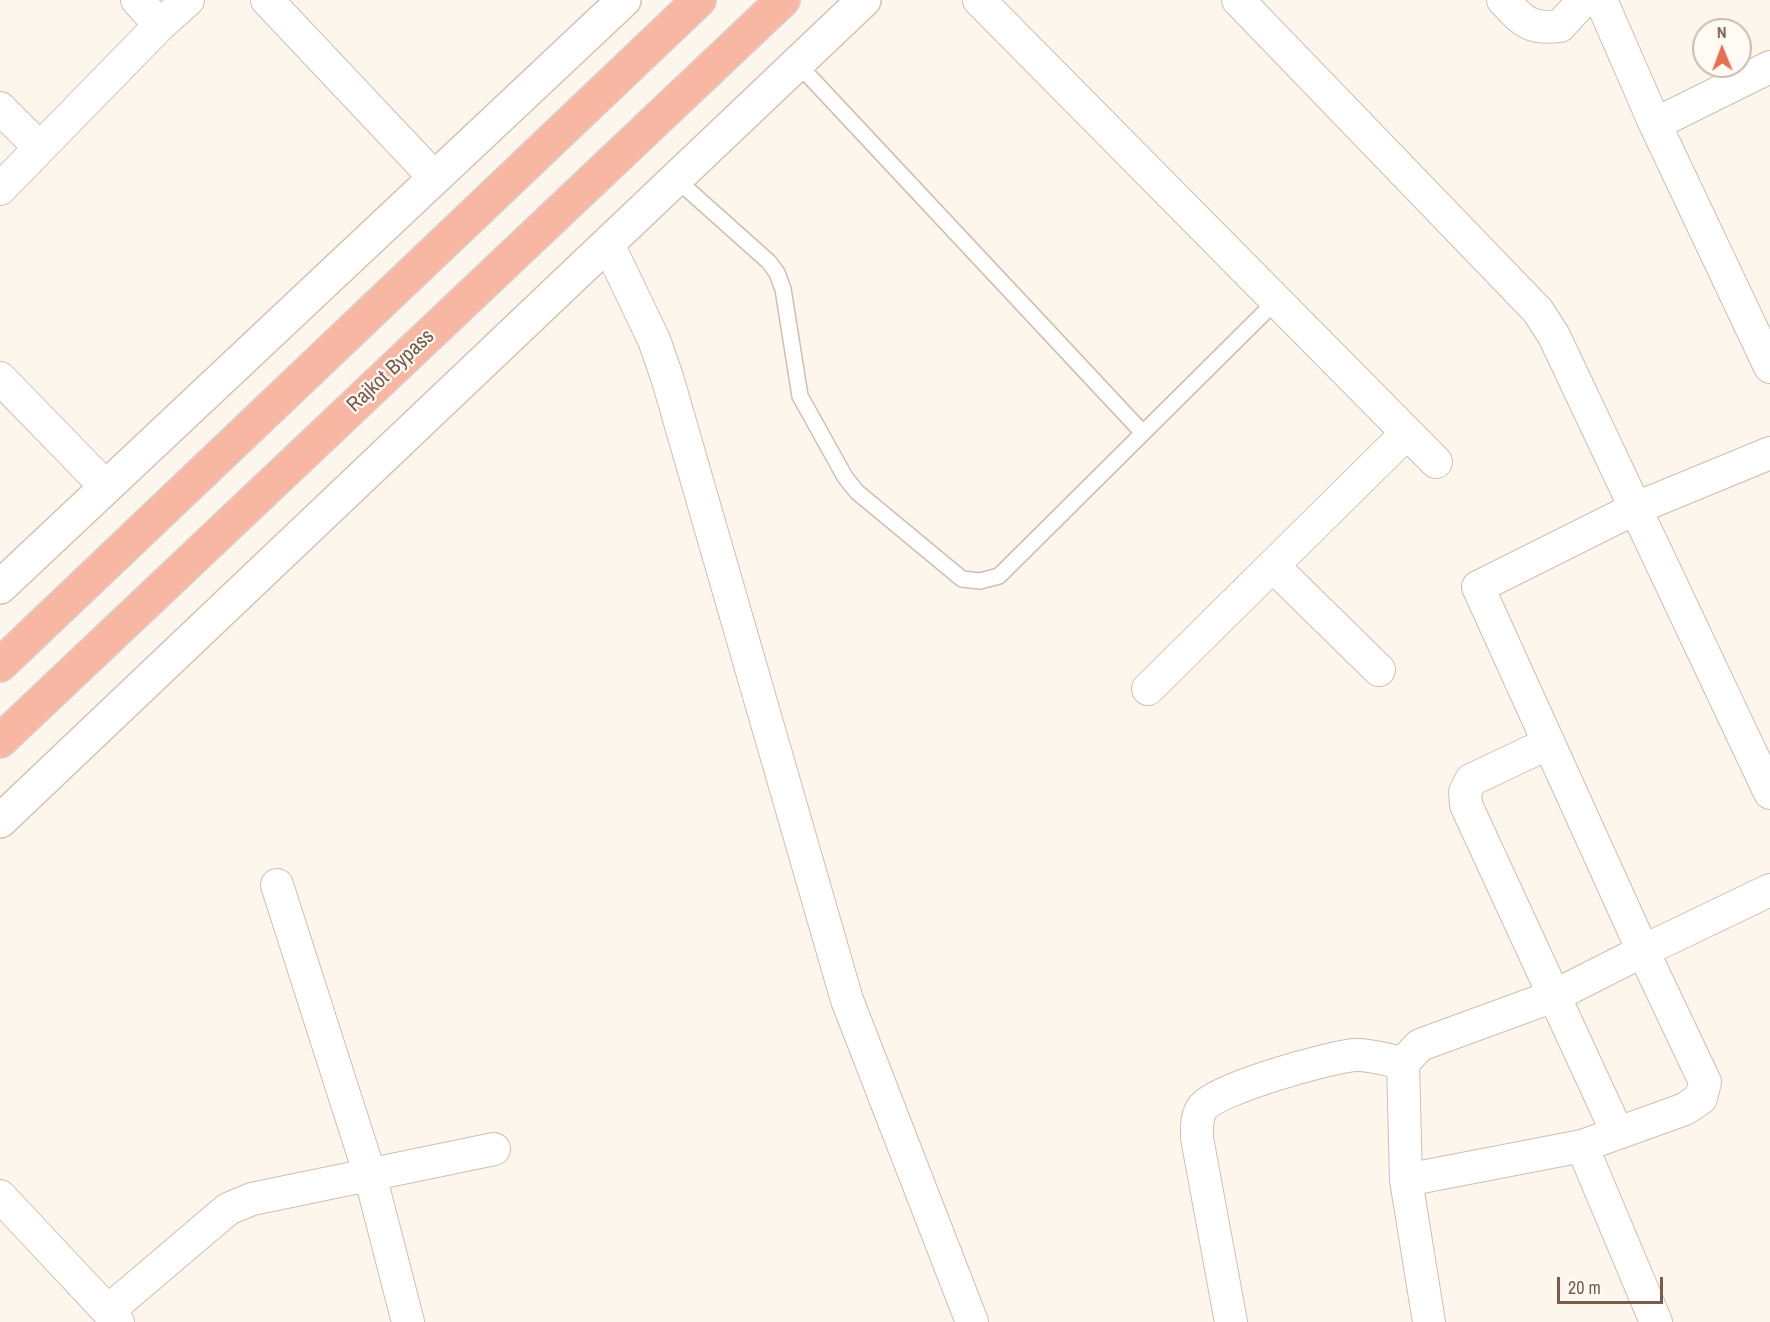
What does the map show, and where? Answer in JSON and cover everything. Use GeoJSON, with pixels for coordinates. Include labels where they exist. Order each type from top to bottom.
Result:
{"type":"FeatureCollection","features":[{"type":"Feature","properties":{"kind":"highway"},"geometry":{"type":"LineString","coordinates":[[0,665],[699,0]]}},
{"type":"Feature","properties":{"kind":"highway","name":"Rajkot Bypass"},"geometry":{"type":"LineString","coordinates":[[0,741],[783,0]]}},
{"type":"Feature","properties":{"kind":"street"},"geometry":{"type":"LineString","coordinates":[[137,0],[160,25]]}},
{"type":"Feature","properties":{"kind":"street"},"geometry":{"type":"LineString","coordinates":[[0,189],[160,25],[188,0]]}},
{"type":"Feature","properties":{"kind":"street"},"geometry":{"type":"LineString","coordinates":[[267,0],[433,176]]}},
{"type":"Feature","properties":{"kind":"street"},"geometry":{"type":"LineString","coordinates":[[0,587],[433,176],[624,0]]}},
{"type":"Feature","properties":{"kind":"street"},"geometry":{"type":"LineString","coordinates":[[0,821],[864,0]]}},
{"type":"Feature","properties":{"kind":"street"},"geometry":{"type":"LineString","coordinates":[[979,0],[1278,299],[1436,462]]}},
{"type":"Feature","properties":{"kind":"street"},"geometry":{"type":"LineString","coordinates":[[1238,0],[1538,311],[1554,336],[1770,793]]}},
{"type":"Feature","properties":{"kind":"street"},"geometry":{"type":"LineString","coordinates":[[1503,0],[1526,23],[1543,28],[1560,26],[1584,0]]}},
{"type":"Feature","properties":{"kind":"street"},"geometry":{"type":"LineString","coordinates":[[1600,0],[1655,124],[1770,367]]}},
{"type":"Feature","properties":{"kind":"street"},"geometry":{"type":"LineString","coordinates":[[1655,124],[1770,67]]}},
{"type":"Feature","properties":{"kind":"street"},"geometry":{"type":"LineString","coordinates":[[0,108],[40,148]]}},
{"type":"Feature","properties":{"kind":"street"},"geometry":{"type":"LineString","coordinates":[[609,244],[654,340],[667,377],[847,1000],[972,1322]]}},
{"type":"Feature","properties":{"kind":"street"},"geometry":{"type":"LineString","coordinates":[[0,378],[106,487]]}},
{"type":"Feature","properties":{"kind":"street"},"geometry":{"type":"LineString","coordinates":[[1148,689],[1407,433]]}},
{"type":"Feature","properties":{"kind":"street"},"geometry":{"type":"LineString","coordinates":[[1406,1180],[1582,1146],[1685,1109],[1701,1098],[1706,1082],[1643,951],[1478,587],[1634,509],[1770,453]]}},
{"type":"Feature","properties":{"kind":"street"},"geometry":{"type":"LineString","coordinates":[[1273,566],[1379,670]]}},
{"type":"Feature","properties":{"kind":"street"},"geometry":{"type":"LineString","coordinates":[[1549,743],[1471,780],[1465,792],[1466,805],[1617,1132]]}},
{"type":"Feature","properties":{"kind":"street"},"geometry":{"type":"LineString","coordinates":[[277,885],[370,1175],[408,1322]]}},
{"type":"Feature","properties":{"kind":"street"},"geometry":{"type":"LineString","coordinates":[[1429,1322],[1406,1180],[1403,1063],[1420,1045],[1554,996],[1770,890]]}},
{"type":"Feature","properties":{"kind":"street"},"geometry":{"type":"LineString","coordinates":[[1231,1322],[1197,1138],[1197,1120],[1202,1108],[1217,1095],[1328,1059],[1356,1055],[1403,1063]]}},
{"type":"Feature","properties":{"kind":"street"},"geometry":{"type":"LineString","coordinates":[[1582,1146],[1656,1322]]}},
{"type":"Feature","properties":{"kind":"street"},"geometry":{"type":"LineString","coordinates":[[0,1196],[113,1317],[228,1209],[252,1199],[494,1149]]}},
{"type":"Feature","properties":{"kind":"lane"},"geometry":{"type":"LineString","coordinates":[[797,63],[1143,433]]}},
{"type":"Feature","properties":{"kind":"lane"},"geometry":{"type":"LineString","coordinates":[[676,179],[769,262],[777,273],[783,289],[800,396],[845,477],[857,492],[962,579],[980,581],[999,576],[1278,299]]}}]}
